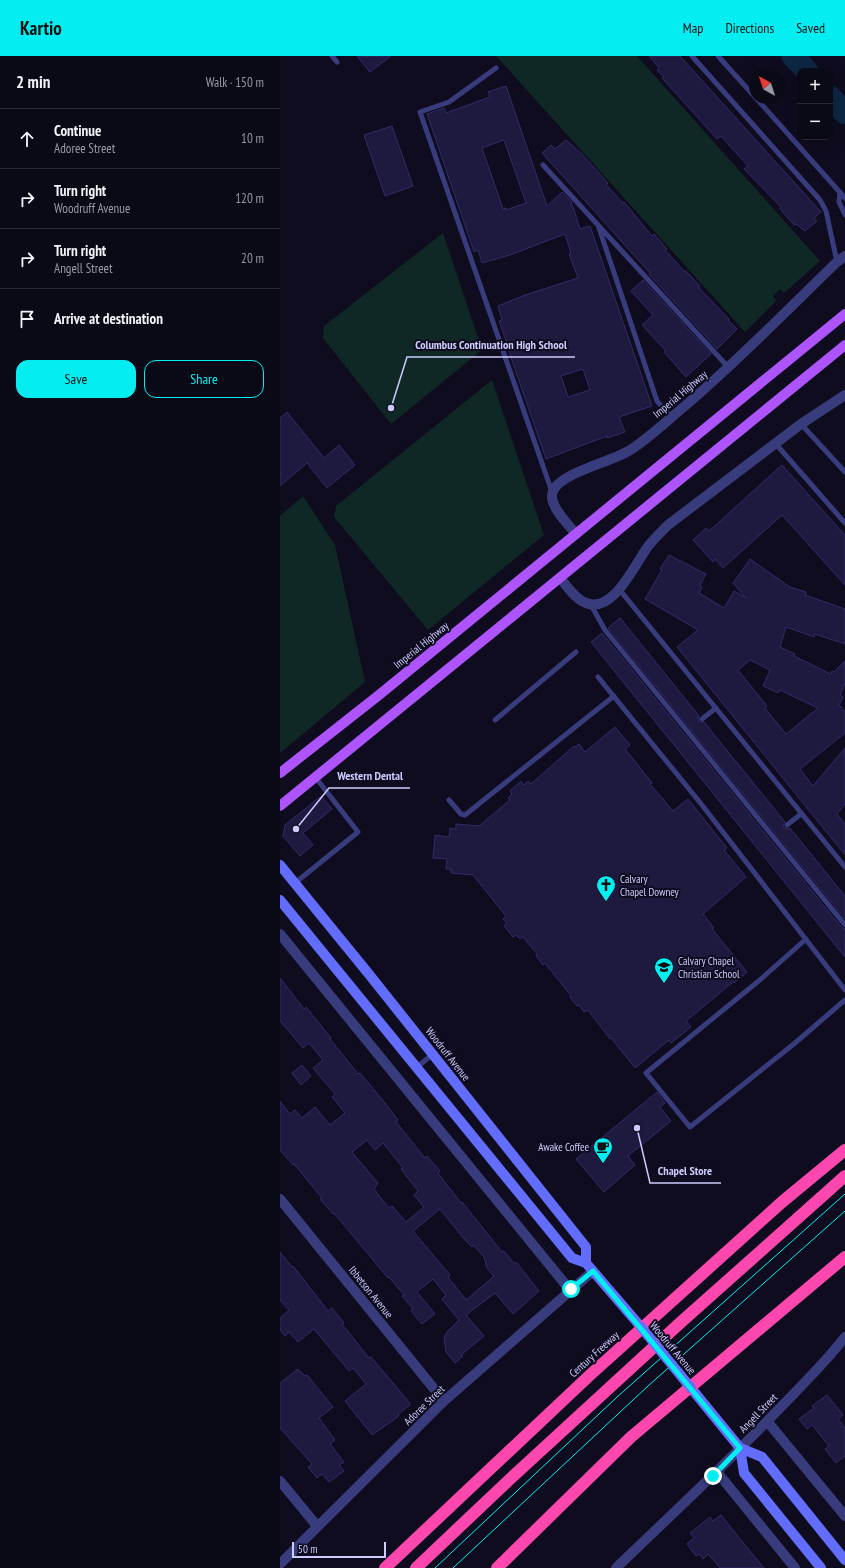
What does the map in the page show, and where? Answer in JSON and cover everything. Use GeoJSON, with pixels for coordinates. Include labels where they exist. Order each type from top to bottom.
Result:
{"type":"FeatureCollection","features":[{"type":"Feature","properties":{"kind":"highway","name":"Century Freeway"},"geometry":{"type":"LineString","coordinates":[[385,1568],[435,1519],[596,1370],[782,1202],[845,1150]]}},
{"type":"Feature","properties":{"kind":"highway"},"geometry":{"type":"LineString","coordinates":[[416,1568],[674,1328],[845,1176]]}},
{"type":"Feature","properties":{"kind":"highway"},"geometry":{"type":"LineString","coordinates":[[497,1568],[631,1436],[845,1257]]}},
{"type":"Feature","properties":{"kind":"main road","name":"Imperial Highway"},"geometry":{"type":"LineString","coordinates":[[280,774],[845,314]]}},
{"type":"Feature","properties":{"kind":"main road"},"geometry":{"type":"LineString","coordinates":[[280,806],[845,345]]}},
{"type":"Feature","properties":{"kind":"main road","name":"Woodruff Avenue"},"geometry":{"type":"LineString","coordinates":[[280,865],[433,1054],[586,1247],[589,1267]]}},
{"type":"Feature","properties":{"kind":"main road","name":"Woodruff Avenue"},"geometry":{"type":"LineString","coordinates":[[280,900],[572,1258],[589,1267],[740,1448],[762,1457],[845,1560]]}},
{"type":"Feature","properties":{"kind":"main road"},"geometry":{"type":"LineString","coordinates":[[740,1448],[744,1472],[821,1568]]}},
{"type":"Feature","properties":{"kind":"street","name":"Imperial Highway"},"geometry":{"type":"LineString","coordinates":[[552,492],[557,484],[567,477],[631,450],[729,368],[841,259]]}},
{"type":"Feature","properties":{"kind":"street"},"geometry":{"type":"LineString","coordinates":[[560,578],[579,600],[591,605],[597,605],[607,601],[619,589],[649,545],[668,525],[775,443],[845,394]]}},
{"type":"Feature","properties":{"kind":"street"},"geometry":{"type":"LineString","coordinates":[[552,492],[552,501],[556,510],[576,534]]}},
{"type":"Feature","properties":{"kind":"street"},"geometry":{"type":"LineString","coordinates":[[280,934],[570,1290]]}},
{"type":"Feature","properties":{"kind":"street","name":"Ibbetson Avenue"},"geometry":{"type":"LineString","coordinates":[[280,1199],[444,1401]]}},
{"type":"Feature","properties":{"kind":"street","name":"Adoree Street"},"geometry":{"type":"LineString","coordinates":[[280,1564],[444,1401],[570,1290],[589,1267]]}},
{"type":"Feature","properties":{"kind":"street","name":"Angell Street"},"geometry":{"type":"LineString","coordinates":[[616,1568],[717,1472],[832,1354],[845,1337]]}},
{"type":"Feature","properties":{"kind":"street"},"geometry":{"type":"LineString","coordinates":[[767,1421],[845,1516]]}},
{"type":"Feature","properties":{"kind":"street"},"geometry":{"type":"LineString","coordinates":[[717,1472],[796,1568]]}},
{"type":"Feature","properties":{"kind":"street"},"geometry":{"type":"LineString","coordinates":[[280,1481],[317,1526]]}},
{"type":"Feature","properties":{"kind":"lane"},"geometry":{"type":"LineString","coordinates":[[332,56],[337,62]]}},
{"type":"Feature","properties":{"kind":"lane"},"geometry":{"type":"LineString","coordinates":[[692,56],[820,200],[826,211],[841,259]]}},
{"type":"Feature","properties":{"kind":"lane"},"geometry":{"type":"LineString","coordinates":[[718,56],[749,91]]}},
{"type":"Feature","properties":{"kind":"lane"},"geometry":{"type":"LineString","coordinates":[[496,68],[449,102],[420,112],[552,492]]}},
{"type":"Feature","properties":{"kind":"lane"},"geometry":{"type":"LineString","coordinates":[[760,104],[845,198]]}},
{"type":"Feature","properties":{"kind":"lane"},"geometry":{"type":"LineString","coordinates":[[543,165],[729,368]]}},
{"type":"Feature","properties":{"kind":"lane"},"geometry":{"type":"LineString","coordinates":[[840,192],[838,200],[845,215]]}},
{"type":"Feature","properties":{"kind":"lane"},"geometry":{"type":"LineString","coordinates":[[598,225],[657,401],[671,417]]}},
{"type":"Feature","properties":{"kind":"lane"},"geometry":{"type":"LineString","coordinates":[[801,424],[845,472]]}},
{"type":"Feature","properties":{"kind":"lane"},"geometry":{"type":"LineString","coordinates":[[775,443],[845,523]]}},
{"type":"Feature","properties":{"kind":"lane"},"geometry":{"type":"LineString","coordinates":[[619,589],[845,867]]}},
{"type":"Feature","properties":{"kind":"lane"},"geometry":{"type":"LineString","coordinates":[[591,605],[605,630],[845,925]]}},
{"type":"Feature","properties":{"kind":"lane"},"geometry":{"type":"LineString","coordinates":[[495,720],[576,652]]}},
{"type":"Feature","properties":{"kind":"lane"},"geometry":{"type":"LineString","coordinates":[[598,677],[707,811],[845,990]]}},
{"type":"Feature","properties":{"kind":"lane"},"geometry":{"type":"LineString","coordinates":[[449,800],[461,814],[465,815],[614,696]]}},
{"type":"Feature","properties":{"kind":"lane"},"geometry":{"type":"LineString","coordinates":[[702,719],[716,708]]}},
{"type":"Feature","properties":{"kind":"lane"},"geometry":{"type":"LineString","coordinates":[[295,883],[358,832],[316,778]]}},
{"type":"Feature","properties":{"kind":"lane"},"geometry":{"type":"LineString","coordinates":[[787,825],[801,814]]}},
{"type":"Feature","properties":{"kind":"lane"},"geometry":{"type":"LineString","coordinates":[[806,939],[761,979],[646,1073],[690,1127],[795,1043],[845,1000]]}},
{"type":"Feature","properties":{"kind":"lane"},"geometry":{"type":"LineString","coordinates":[[417,1067],[433,1054]]}},
{"type":"Feature","properties":{"kind":"green space"},"geometry":{"type":"Polygon","coordinates":[[[496,56],[637,56],[820,261],[784,293],[780,289],[773,296],[776,301],[745,332],[496,56]]]}},
{"type":"Feature","properties":{"kind":"green space"},"geometry":{"type":"Polygon","coordinates":[[[443,233],[482,350],[391,424],[323,338],[324,326],[443,233]]]}},
{"type":"Feature","properties":{"kind":"green space"},"geometry":{"type":"Polygon","coordinates":[[[492,380],[544,535],[428,630],[334,517],[336,506],[492,380]]]}},
{"type":"Feature","properties":{"kind":"green space"},"geometry":{"type":"Polygon","coordinates":[[[303,496],[335,545],[365,682],[280,753],[280,516],[303,496]]]}},
{"type":"Feature","properties":{"kind":"building"},"geometry":{"type":"Polygon","coordinates":[[[357,56],[391,56],[370,72],[357,56]]]}},
{"type":"Feature","properties":{"kind":"building"},"geometry":{"type":"Polygon","coordinates":[[[649,56],[680,56],[821,212],[814,218],[817,221],[805,231],[796,224],[794,225],[780,209],[781,207],[744,169],[748,166],[721,136],[717,139],[662,78],[664,77],[657,70],[659,68],[649,56]]]}},
{"type":"Feature","properties":{"kind":"building"},"geometry":{"type":"Polygon","coordinates":[[[506,86],[547,206],[562,192],[571,201],[580,229],[590,226],[652,406],[619,417],[625,432],[607,438],[607,436],[546,459],[499,321],[502,320],[498,306],[525,295],[578,278],[569,254],[571,253],[565,234],[510,255],[482,263],[478,250],[474,252],[427,114],[444,108],[446,113],[490,97],[488,92],[506,86]],[[504,140],[482,148],[503,209],[506,208],[506,210],[526,203],[504,140]],[[583,369],[561,376],[568,397],[590,390],[583,369]]]}},
{"type":"Feature","properties":{"kind":"building"},"geometry":{"type":"Polygon","coordinates":[[[392,126],[413,186],[385,196],[364,135],[392,126]]]}},
{"type":"Feature","properties":{"kind":"building"},"geometry":{"type":"Polygon","coordinates":[[[566,140],[581,153],[608,183],[606,185],[623,203],[624,202],[652,236],[654,234],[667,249],[665,250],[700,286],[698,287],[737,329],[717,349],[542,153],[551,145],[555,149],[566,140]]]}},
{"type":"Feature","properties":{"kind":"building"},"geometry":{"type":"Polygon","coordinates":[[[643,280],[711,354],[686,377],[664,352],[666,351],[642,325],[653,315],[631,291],[643,280]]]}},
{"type":"Feature","properties":{"kind":"building"},"geometry":{"type":"Polygon","coordinates":[[[287,412],[324,458],[339,445],[355,465],[327,488],[307,463],[280,486],[280,418],[287,412]]]}},
{"type":"Feature","properties":{"kind":"building"},"geometry":{"type":"Polygon","coordinates":[[[782,465],[845,535],[845,585],[782,515],[723,568],[715,559],[713,562],[693,540],[706,528],[709,531],[782,465]]]}},
{"type":"Feature","properties":{"kind":"building"},"geometry":{"type":"Polygon","coordinates":[[[669,555],[706,574],[700,585],[702,587],[699,593],[724,608],[734,591],[746,598],[733,583],[750,559],[790,587],[806,592],[805,595],[845,609],[845,644],[815,634],[814,637],[786,627],[780,647],[795,654],[794,656],[831,674],[832,671],[834,672],[845,661],[845,683],[840,695],[843,697],[839,705],[845,712],[845,733],[800,769],[813,786],[845,748],[845,804],[837,814],[845,824],[845,855],[677,647],[698,630],[645,599],[662,570],[660,569],[669,555]],[[750,660],[738,670],[767,706],[765,708],[786,734],[818,708],[780,690],[778,693],[763,686],[770,670],[750,660]]]}},
{"type":"Feature","properties":{"kind":"building"},"geometry":{"type":"Polygon","coordinates":[[[620,618],[699,716],[699,722],[704,722],[785,822],[783,825],[784,828],[790,828],[845,896],[845,919],[608,628],[620,618]]]}},
{"type":"Feature","properties":{"kind":"building"},"geometry":{"type":"Polygon","coordinates":[[[602,633],[842,928],[845,929],[845,957],[591,642],[602,633]]]}},
{"type":"Feature","properties":{"kind":"building","name":"Calvary Chapel Downey"},"geometry":{"type":"Polygon","coordinates":[[[615,727],[630,745],[625,749],[652,783],[650,784],[673,811],[688,799],[727,848],[724,850],[746,877],[703,914],[714,928],[712,929],[747,972],[686,1021],[691,1027],[671,1043],[669,1040],[635,1068],[588,1010],[584,1012],[579,1005],[577,1006],[545,963],[543,965],[536,956],[537,954],[523,937],[520,939],[516,935],[513,937],[504,926],[507,923],[503,919],[506,916],[473,875],[451,873],[451,869],[446,869],[447,859],[433,858],[435,835],[449,837],[450,828],[456,829],[456,824],[479,826],[510,800],[508,798],[512,794],[510,791],[521,781],[524,785],[528,781],[531,784],[574,746],[575,747],[579,744],[585,752],[615,727]]]}},
{"type":"Feature","properties":{"kind":"building"},"geometry":{"type":"Polygon","coordinates":[[[321,796],[332,809],[303,833],[313,845],[300,856],[283,836],[285,825],[321,796]]]}},
{"type":"Feature","properties":{"kind":"building"},"geometry":{"type":"Polygon","coordinates":[[[280,978],[304,1009],[306,1007],[319,1023],[358,1074],[360,1073],[381,1098],[398,1120],[396,1122],[425,1158],[427,1156],[440,1171],[438,1173],[461,1203],[462,1202],[502,1252],[504,1251],[514,1263],[517,1263],[539,1291],[513,1314],[495,1293],[466,1315],[484,1336],[461,1355],[463,1356],[455,1363],[446,1352],[444,1338],[447,1332],[459,1320],[442,1299],[446,1295],[433,1279],[417,1292],[435,1314],[422,1324],[411,1310],[413,1309],[402,1296],[404,1295],[334,1213],[333,1214],[320,1199],[322,1198],[294,1164],[293,1165],[280,1150],[280,1101],[290,1114],[295,1110],[302,1118],[315,1107],[330,1125],[345,1113],[332,1097],[335,1094],[313,1068],[323,1060],[309,1043],[303,1048],[280,1021],[280,978]],[[367,1140],[352,1152],[378,1183],[374,1189],[389,1208],[392,1206],[406,1222],[424,1207],[414,1195],[418,1191],[401,1169],[403,1168],[383,1143],[375,1150],[367,1140]],[[440,1209],[413,1231],[450,1275],[448,1277],[466,1300],[494,1276],[487,1268],[484,1257],[473,1245],[472,1247],[465,1240],[440,1209]]]}},
{"type":"Feature","properties":{"kind":"building"},"geometry":{"type":"Polygon","coordinates":[[[302,1065],[311,1076],[301,1085],[292,1073],[302,1065]]]}},
{"type":"Feature","properties":{"kind":"building"},"geometry":{"type":"Polygon","coordinates":[[[657,1092],[665,1103],[660,1107],[671,1121],[628,1156],[635,1165],[604,1192],[576,1159],[657,1092]]]}},
{"type":"Feature","properties":{"kind":"building"},"geometry":{"type":"Polygon","coordinates":[[[280,1252],[292,1267],[293,1266],[328,1311],[332,1308],[344,1323],[342,1324],[369,1358],[371,1357],[409,1402],[410,1405],[398,1414],[399,1416],[372,1435],[345,1401],[366,1384],[353,1368],[349,1371],[314,1329],[298,1342],[289,1332],[285,1336],[280,1330],[280,1318],[289,1310],[280,1300],[280,1252]]]}},
{"type":"Feature","properties":{"kind":"building"},"geometry":{"type":"Polygon","coordinates":[[[298,1369],[305,1376],[307,1375],[333,1407],[319,1418],[335,1440],[330,1444],[344,1462],[339,1465],[344,1471],[329,1482],[322,1474],[317,1478],[308,1467],[312,1464],[280,1428],[280,1383],[298,1369]]]}},
{"type":"Feature","properties":{"kind":"building"},"geometry":{"type":"Polygon","coordinates":[[[827,1395],[843,1415],[838,1419],[845,1428],[845,1456],[836,1463],[825,1449],[829,1446],[812,1425],[807,1429],[799,1419],[814,1408],[812,1406],[827,1395]]]}},
{"type":"Feature","properties":{"kind":"building"},"geometry":{"type":"Polygon","coordinates":[[[721,1515],[764,1568],[720,1568],[708,1554],[703,1559],[699,1554],[696,1556],[687,1544],[694,1538],[690,1533],[710,1517],[713,1521],[721,1515]]]}},
{"type":"Feature","properties":{"kind":"waterway"},"geometry":{"type":"LineString","coordinates":[[793,56],[804,68]]}},
{"type":"Feature","properties":{"kind":"waterway"},"geometry":{"type":"LineString","coordinates":[[833,100],[845,113]]}},
{"type":"Feature","properties":{"kind":"tram line"},"geometry":{"type":"LineString","coordinates":[[435,1568],[616,1398],[845,1194]]}},
{"type":"Feature","properties":{"kind":"tram line"},"geometry":{"type":"LineString","coordinates":[[453,1568],[648,1386],[845,1211]]}},
{"type":"Feature","properties":{"kind":"place","name":"Columbus Continuation High School"},"geometry":{"type":"Point","coordinates":[391,408]}},
{"type":"Feature","properties":{"kind":"place","name":"Western Dental"},"geometry":{"type":"Point","coordinates":[296,829]}},
{"type":"Feature","properties":{"kind":"place","name":"Calvary Chapel Downey"},"geometry":{"type":"Point","coordinates":[606,902]}},
{"type":"Feature","properties":{"kind":"place","name":"Calvary Chapel Christian School"},"geometry":{"type":"Point","coordinates":[664,984]}},
{"type":"Feature","properties":{"kind":"place","name":"Chapel Store"},"geometry":{"type":"Point","coordinates":[637,1128]}},
{"type":"Feature","properties":{"kind":"place","name":"Awake Coffee"},"geometry":{"type":"Point","coordinates":[603,1164]}},
{"type":"Feature","properties":{"kind":"route"},"geometry":{"type":"LineString","coordinates":[[571,1289],[593,1271],[740,1448],[713,1476]]}}]}
